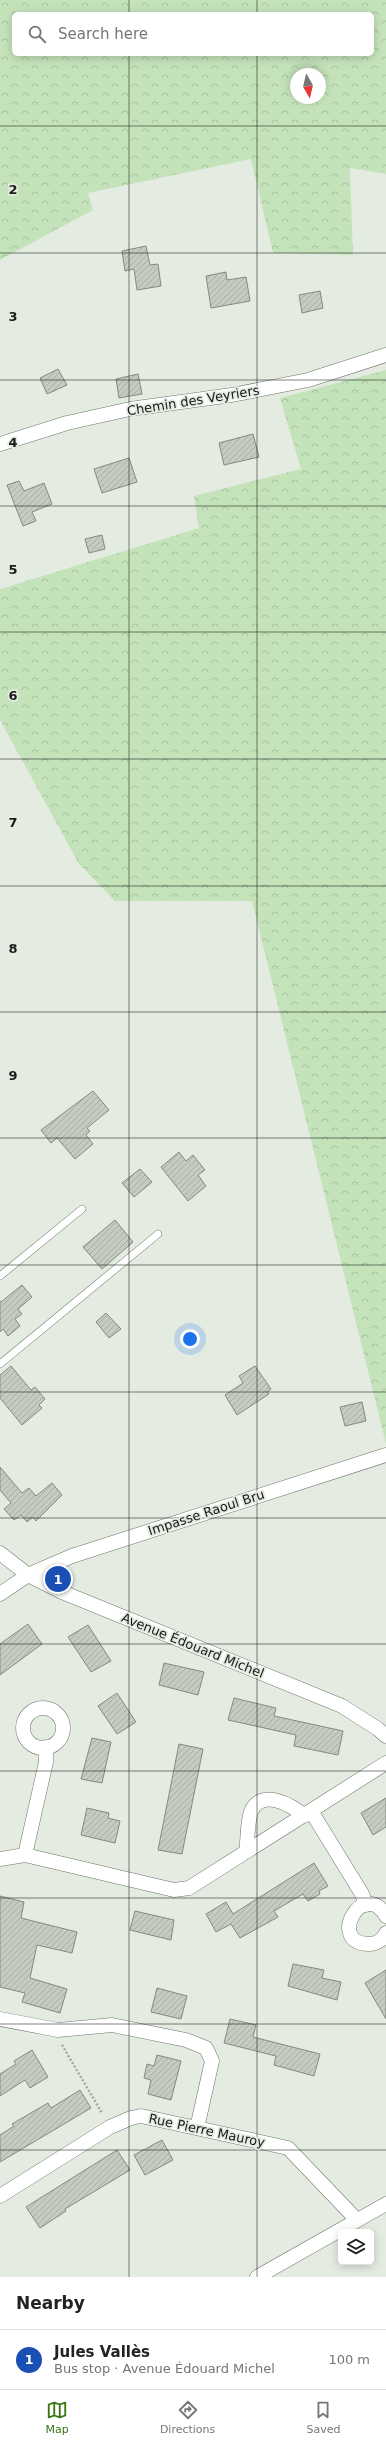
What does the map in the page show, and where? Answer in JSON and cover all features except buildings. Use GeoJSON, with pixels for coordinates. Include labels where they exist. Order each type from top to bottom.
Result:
{"type":"FeatureCollection","features":[{"type":"Feature","properties":{"kind":"street","name":"Chemin des Veyriers"},"geometry":{"type":"LineString","coordinates":[[0,444],[67,423],[130,409],[232,396],[308,380],[386,355]]}},
{"type":"Feature","properties":{"kind":"street","name":"Impasse Raoul Bru"},"geometry":{"type":"LineString","coordinates":[[0,1594],[28,1575],[72,1556],[386,1455]]}},
{"type":"Feature","properties":{"kind":"street","name":"Avenue Édouard Michel"},"geometry":{"type":"LineString","coordinates":[[0,1553],[28,1575],[62,1592],[342,1706],[378,1729],[386,1736]]}},
{"type":"Feature","properties":{"kind":"street"},"geometry":{"type":"LineString","coordinates":[[25,1855],[46,1762],[46,1747]]}},
{"type":"Feature","properties":{"kind":"street"},"geometry":{"type":"LineString","coordinates":[[0,1858],[25,1855],[174,1890],[189,1888],[386,1763]]}},
{"type":"Feature","properties":{"kind":"street"},"geometry":{"type":"LineString","coordinates":[[246,1852],[251,1812],[255,1806],[265,1800],[274,1800],[293,1805],[307,1813],[362,1894],[366,1905]]}},
{"type":"Feature","properties":{"kind":"street"},"geometry":{"type":"LineString","coordinates":[[386,1916],[379,1908],[366,1905],[354,1910],[351,1916],[349,1928],[351,1934],[359,1942],[367,1944],[379,1941],[386,1933]]}},
{"type":"Feature","properties":{"kind":"street"},"geometry":{"type":"LineString","coordinates":[[0,2020],[53,2029],[76,2030],[112,2025],[186,2040],[206,2048],[212,2061],[197,2128]]}},
{"type":"Feature","properties":{"kind":"street","name":"Rue Pierre Mauroy"},"geometry":{"type":"LineString","coordinates":[[0,2196],[110,2127],[141,2116],[288,2148],[357,2220]]}},
{"type":"Feature","properties":{"kind":"street"},"geometry":{"type":"LineString","coordinates":[[256,2277],[386,2204]]}},
{"type":"Feature","properties":{"kind":"lane"},"geometry":{"type":"LineString","coordinates":[[0,1276],[82,1209]]}},
{"type":"Feature","properties":{"kind":"lane"},"geometry":{"type":"LineString","coordinates":[[0,1364],[158,1234]]}},
{"type":"Feature","properties":{"kind":"path"},"geometry":{"type":"LineString","coordinates":[[53,2029],[110,2127]]}},
{"type":"Feature","properties":{"kind":"green space"},"geometry":{"type":"Polygon","coordinates":[[[0,0],[386,0],[386,174],[350,168],[353,255],[273,253],[251,159],[88,193],[93,210],[0,260],[0,0]]]}},
{"type":"Feature","properties":{"kind":"green space"},"geometry":{"type":"Polygon","coordinates":[[[386,370],[386,1444],[252,901],[115,901],[79,864],[0,720],[0,589],[199,528],[194,496],[301,469],[280,398],[386,370]]]}},
{"type":"Feature","properties":{"kind":"place","name":"Jules Vallès"},"geometry":{"type":"Point","coordinates":[58,1579]}}]}
